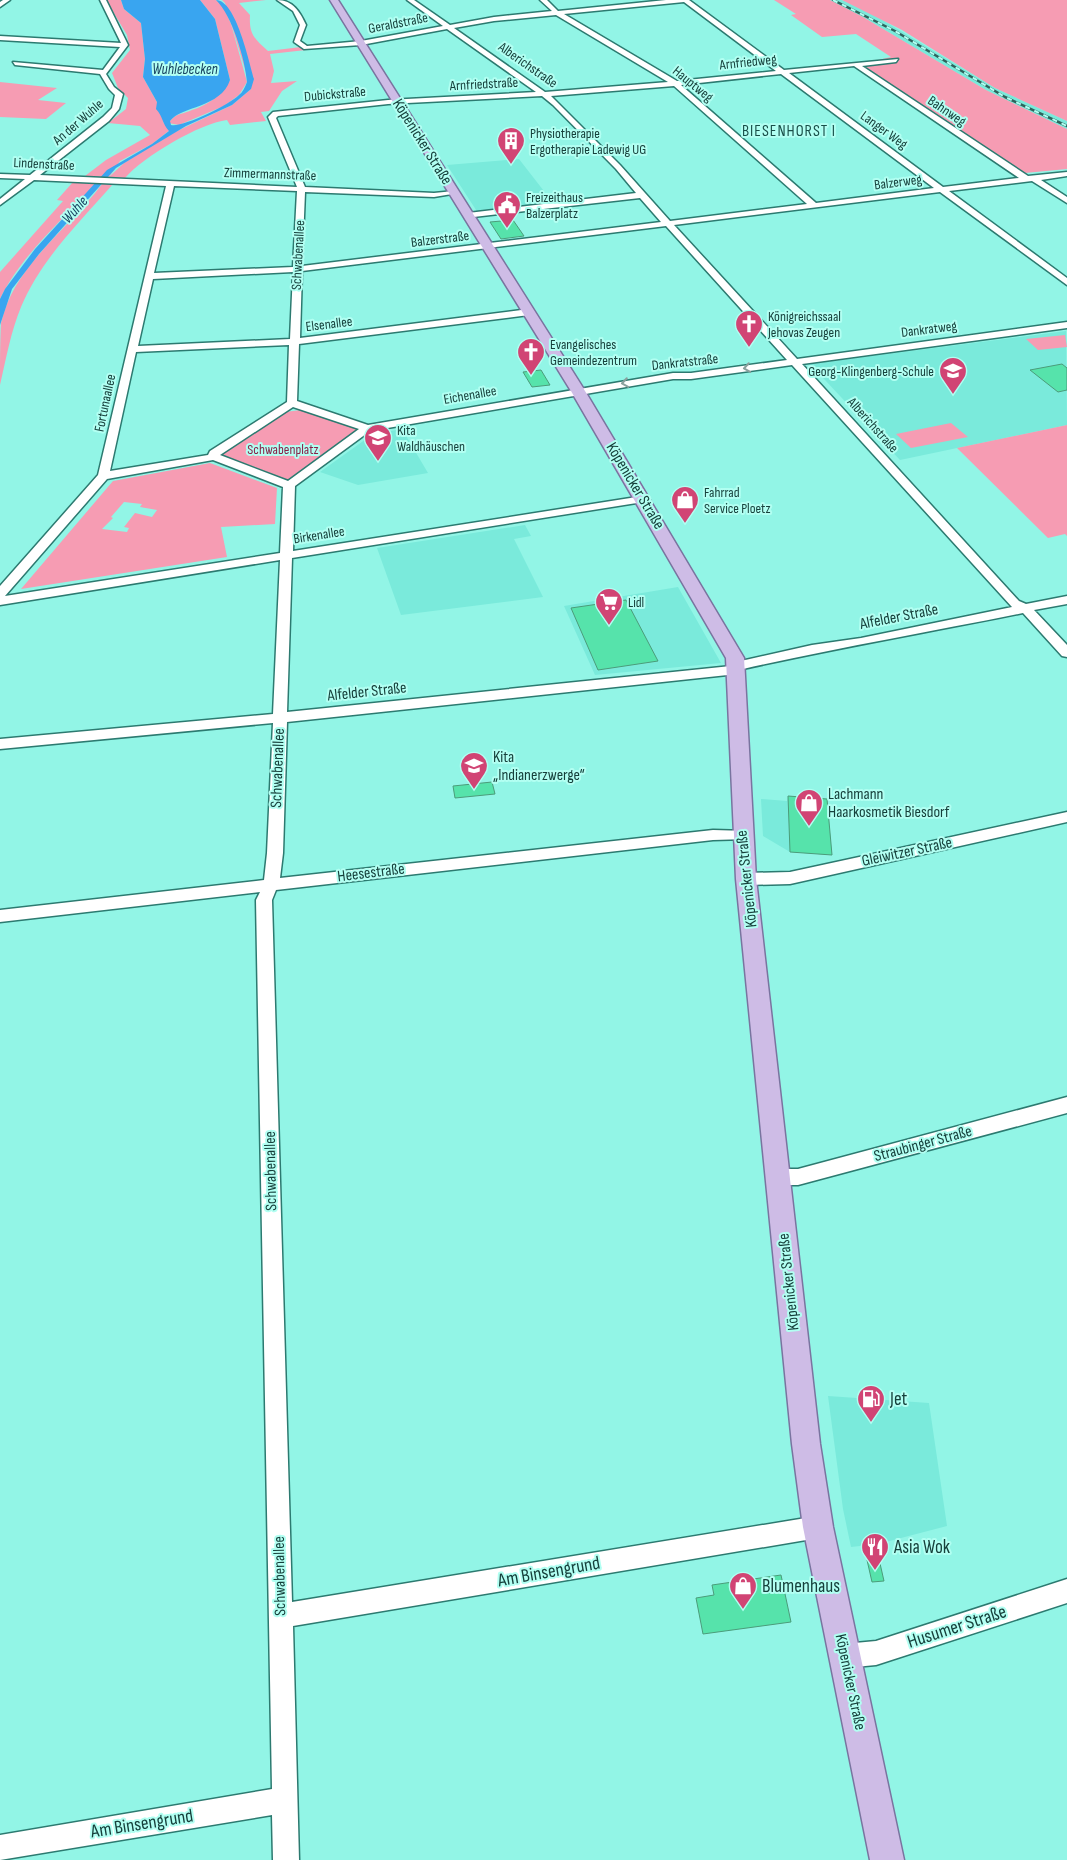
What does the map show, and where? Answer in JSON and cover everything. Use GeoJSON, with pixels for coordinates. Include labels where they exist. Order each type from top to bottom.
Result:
{"type":"FeatureCollection","features":[{"type":"Feature","properties":{"kind":"main road","name":"Köpenicker Straße"},"geometry":{"type":"LineString","coordinates":[[334,0],[361,43],[392,101],[454,194],[578,391],[722,635],[737,668],[742,835],[806,1444],[818,1527],[887,1860]]}},
{"type":"Feature","properties":{"kind":"street"},"geometry":{"type":"LineString","coordinates":[[0,6],[7,0]]}},
{"type":"Feature","properties":{"kind":"street"},"geometry":{"type":"LineString","coordinates":[[103,0],[125,45]]}},
{"type":"Feature","properties":{"kind":"street","name":"Geraldstraße"},"geometry":{"type":"LineString","coordinates":[[280,0],[299,13],[303,25],[297,42],[306,48],[361,43],[494,18],[685,0]]}},
{"type":"Feature","properties":{"kind":"street","name":"Alberichstraße"},"geometry":{"type":"LineString","coordinates":[[410,0],[556,103],[643,195],[1015,604],[1026,609],[1067,653]]}},
{"type":"Feature","properties":{"kind":"street","name":"Hauptweg"},"geometry":{"type":"LineString","coordinates":[[543,0],[556,12],[675,83],[815,206]]}},
{"type":"Feature","properties":{"kind":"street","name":"Langer Weg"},"geometry":{"type":"LineString","coordinates":[[685,0],[1067,282]]}},
{"type":"Feature","properties":{"kind":"street"},"geometry":{"type":"LineString","coordinates":[[0,38],[125,45]]}},
{"type":"Feature","properties":{"kind":"street"},"geometry":{"type":"LineString","coordinates":[[15,63],[105,72],[125,45]]}},
{"type":"Feature","properties":{"kind":"street","name":"Arnfriedweg"},"geometry":{"type":"LineString","coordinates":[[604,91],[896,60]]}},
{"type":"Feature","properties":{"kind":"street","name":"Bahnweg"},"geometry":{"type":"LineString","coordinates":[[855,64],[1030,179],[1067,201]]}},
{"type":"Feature","properties":{"kind":"street","name":"An der Wuhle"},"geometry":{"type":"LineString","coordinates":[[0,203],[106,119],[114,109],[119,94],[107,83],[103,74],[105,72]]}},
{"type":"Feature","properties":{"kind":"street","name":"Arnfriedstraße"},"geometry":{"type":"LineString","coordinates":[[392,101],[604,91]]}},
{"type":"Feature","properties":{"kind":"street","name":"Dubickstraße"},"geometry":{"type":"LineString","coordinates":[[276,114],[392,101]]}},
{"type":"Feature","properties":{"kind":"street","name":"Schwabenallee"},"geometry":{"type":"LineString","coordinates":[[276,114],[272,117],[301,189],[292,403]]}},
{"type":"Feature","properties":{"kind":"street","name":"Balzerweg"},"geometry":{"type":"LineString","coordinates":[[732,217],[1067,174]]}},
{"type":"Feature","properties":{"kind":"street","name":"Lindenstraße"},"geometry":{"type":"LineString","coordinates":[[0,176],[86,180]]}},
{"type":"Feature","properties":{"kind":"street","name":"Zimmermannstraße"},"geometry":{"type":"LineString","coordinates":[[86,180],[434,195],[454,194]]}},
{"type":"Feature","properties":{"kind":"street","name":"Fortunaallee"},"geometry":{"type":"LineString","coordinates":[[0,594],[104,476],[169,187],[172,183]]}},
{"type":"Feature","properties":{"kind":"street"},"geometry":{"type":"LineString","coordinates":[[468,216],[643,195]]}},
{"type":"Feature","properties":{"kind":"street","name":"Balzerstraße"},"geometry":{"type":"LineString","coordinates":[[149,276],[298,269],[732,217]]}},
{"type":"Feature","properties":{"kind":"street","name":"Elsenallee"},"geometry":{"type":"LineString","coordinates":[[132,349],[294,342],[529,312]]}},
{"type":"Feature","properties":{"kind":"street","name":"Dankratweg"},"geometry":{"type":"LineString","coordinates":[[795,361],[1067,325]]}},
{"type":"Feature","properties":{"kind":"street","name":"Dankratstraße"},"geometry":{"type":"LineString","coordinates":[[578,391],[674,376],[691,376],[795,361]]}},
{"type":"Feature","properties":{"kind":"street","name":"Eichenallee"},"geometry":{"type":"LineString","coordinates":[[367,428],[578,391]]}},
{"type":"Feature","properties":{"kind":"street"},"geometry":{"type":"LineString","coordinates":[[214,457],[214,453],[292,403],[367,428]]}},
{"type":"Feature","properties":{"kind":"street"},"geometry":{"type":"LineString","coordinates":[[104,476],[214,457],[289,484],[367,428]]}},
{"type":"Feature","properties":{"kind":"street","name":"Schwabenallee"},"geometry":{"type":"LineString","coordinates":[[286,1860],[264,900],[271,885],[275,853],[289,484]]}},
{"type":"Feature","properties":{"kind":"street","name":"Birkenallee"},"geometry":{"type":"LineString","coordinates":[[0,601],[643,499]]}},
{"type":"Feature","properties":{"kind":"street","name":"Alfelder Straße"},"geometry":{"type":"LineString","coordinates":[[0,744],[280,717],[737,668],[812,649],[861,642],[1067,600]]}},
{"type":"Feature","properties":{"kind":"street","name":"Gleiwitzer Straße"},"geometry":{"type":"LineString","coordinates":[[746,879],[790,878],[1067,817]]}},
{"type":"Feature","properties":{"kind":"street","name":"Heesestraße"},"geometry":{"type":"LineString","coordinates":[[0,916],[713,835],[742,835]]}},
{"type":"Feature","properties":{"kind":"street","name":"Straubinger Straße"},"geometry":{"type":"LineString","coordinates":[[778,1177],[798,1177],[1067,1105]]}},
{"type":"Feature","properties":{"kind":"street","name":"Am Binsengrund"},"geometry":{"type":"LineString","coordinates":[[281,1616],[818,1527]]}},
{"type":"Feature","properties":{"kind":"street","name":"Husumer Straße"},"geometry":{"type":"LineString","coordinates":[[844,1656],[876,1653],[1067,1591]]}},
{"type":"Feature","properties":{"kind":"street","name":"Am Binsengrund"},"geometry":{"type":"LineString","coordinates":[[0,1848],[284,1800]]}},
{"type":"Feature","properties":{"kind":"shaded area"},"geometry":{"type":"Polygon","coordinates":[[[830,0],[842,0],[871,13],[995,88],[1067,121],[1067,129],[986,90],[863,17],[830,0]]]}},
{"type":"Feature","properties":{"kind":"shaded area"},"geometry":{"type":"Polygon","coordinates":[[[519,159],[554,204],[478,213],[447,165],[519,159]]]}},
{"type":"Feature","properties":{"kind":"shaded area","name":"Georg-Klingenberg-Schule"},"geometry":{"type":"Polygon","coordinates":[[[1066,331],[1067,425],[900,460],[810,364],[1066,331]]]}},
{"type":"Feature","properties":{"kind":"shaded area","name":"Kita Waldhäuschen"},"geometry":{"type":"Polygon","coordinates":[[[402,429],[428,473],[358,485],[320,472],[373,434],[402,429]]]}},
{"type":"Feature","properties":{"kind":"shaded area"},"geometry":{"type":"Polygon","coordinates":[[[525,525],[531,536],[514,539],[543,597],[401,615],[377,548],[525,525]]]}},
{"type":"Feature","properties":{"kind":"shaded area"},"geometry":{"type":"Polygon","coordinates":[[[678,587],[721,663],[595,675],[564,606],[678,587]]]}},
{"type":"Feature","properties":{"kind":"shaded area","name":"Lachmann Haarkosmetik Biesdorf"},"geometry":{"type":"Polygon","coordinates":[[[788,796],[827,799],[832,855],[790,852],[763,836],[761,799],[787,801],[788,796]]]}},
{"type":"Feature","properties":{"kind":"shaded area"},"geometry":{"type":"Polygon","coordinates":[[[828,1396],[929,1403],[947,1526],[878,1544],[851,1547],[843,1509],[828,1396]]]}},
{"type":"Feature","properties":{"kind":"green space"},"geometry":{"type":"Polygon","coordinates":[[[106,0],[121,0],[124,9],[141,23],[145,59],[143,77],[170,121],[177,115],[209,102],[219,95],[230,80],[215,19],[200,0],[216,0],[224,7],[231,24],[247,82],[239,95],[224,106],[179,125],[163,122],[170,130],[152,144],[120,161],[109,177],[124,163],[175,132],[232,105],[251,89],[225,3],[222,0],[266,0],[239,3],[250,15],[250,26],[253,35],[268,51],[301,47],[306,50],[270,54],[274,71],[271,83],[297,81],[282,91],[269,111],[261,112],[266,121],[230,125],[227,120],[216,122],[188,134],[158,151],[125,178],[85,176],[106,160],[150,135],[140,126],[108,123],[126,109],[128,98],[118,88],[112,73],[130,50],[127,35],[106,0]]]}},
{"type":"Feature","properties":{"kind":"green space"},"geometry":{"type":"Polygon","coordinates":[[[774,0],[830,0],[863,17],[986,90],[1067,129],[1067,169],[1025,173],[861,64],[891,57],[856,34],[822,37],[791,15],[796,14],[774,0]]]}},
{"type":"Feature","properties":{"kind":"green space"},"geometry":{"type":"Polygon","coordinates":[[[842,0],[1067,0],[1067,121],[995,88],[902,30],[842,0]]]}},
{"type":"Feature","properties":{"kind":"green space"},"geometry":{"type":"Polygon","coordinates":[[[0,82],[57,88],[38,100],[66,103],[46,119],[0,117],[0,82]]]}},
{"type":"Feature","properties":{"kind":"green space"},"geometry":{"type":"Polygon","coordinates":[[[73,182],[113,184],[50,257],[29,289],[14,326],[0,385],[1,323],[17,283],[44,249],[102,184],[95,184],[43,238],[19,268],[0,299],[0,272],[63,201],[57,200],[73,182]]]}},
{"type":"Feature","properties":{"kind":"green space"},"geometry":{"type":"Polygon","coordinates":[[[1065,335],[1067,347],[1038,350],[1026,339],[1065,335]]]}},
{"type":"Feature","properties":{"kind":"green space","name":"Schwabenplatz"},"geometry":{"type":"Polygon","coordinates":[[[301,410],[356,428],[355,434],[292,479],[283,480],[225,459],[221,454],[285,412],[301,410]]]}},
{"type":"Feature","properties":{"kind":"green space"},"geometry":{"type":"Polygon","coordinates":[[[951,423],[968,437],[911,448],[896,434],[951,423]]]}},
{"type":"Feature","properties":{"kind":"green space"},"geometry":{"type":"Polygon","coordinates":[[[1067,425],[1067,536],[1065,534],[1048,538],[957,448],[1067,425]]]}},
{"type":"Feature","properties":{"kind":"green space"},"geometry":{"type":"Polygon","coordinates":[[[210,463],[277,488],[275,524],[221,527],[227,557],[21,589],[113,481],[210,463]],[[124,502],[111,517],[113,518],[102,529],[127,532],[129,528],[124,527],[135,513],[152,517],[157,510],[140,507],[142,504],[124,502]]]}},
{"type":"Feature","properties":{"kind":"water","name":"Wuhlebecken"},"geometry":{"type":"Polygon","coordinates":[[[121,0],[200,0],[215,19],[230,80],[218,96],[175,116],[170,121],[171,125],[185,123],[226,104],[240,94],[247,82],[244,62],[237,38],[227,16],[216,0],[223,3],[230,10],[241,33],[254,79],[251,89],[232,105],[186,126],[116,168],[39,254],[12,289],[0,325],[0,299],[5,289],[35,249],[107,170],[152,144],[169,131],[156,109],[157,102],[143,77],[145,59],[141,23],[124,9],[121,0]]]}},
{"type":"Feature","properties":{"kind":"building","name":"Freizeithaus Balzerplatz"},"geometry":{"type":"Polygon","coordinates":[[[513,220],[524,236],[501,239],[490,222],[513,220]]]}},
{"type":"Feature","properties":{"kind":"building"},"geometry":{"type":"Polygon","coordinates":[[[1062,364],[1067,368],[1067,390],[1058,392],[1030,370],[1062,364]]]}},
{"type":"Feature","properties":{"kind":"building","name":"Evangelisches Gemeindezentrum"},"geometry":{"type":"Polygon","coordinates":[[[541,370],[550,385],[532,387],[523,372],[541,370]]]}},
{"type":"Feature","properties":{"kind":"building","name":"Lidl"},"geometry":{"type":"Polygon","coordinates":[[[626,600],[658,661],[598,670],[571,608],[626,600]]]}},
{"type":"Feature","properties":{"kind":"building","name":"Kita „Indianerzwerge“"},"geometry":{"type":"Polygon","coordinates":[[[492,782],[495,794],[455,798],[453,786],[492,782]]]}},
{"type":"Feature","properties":{"kind":"building","name":"Lachmann Haarkosmetik Biesdorf"},"geometry":{"type":"Polygon","coordinates":[[[788,796],[827,799],[832,855],[790,852],[788,796]]]}},
{"type":"Feature","properties":{"kind":"building","name":"Asia Wok"},"geometry":{"type":"Polygon","coordinates":[[[879,1559],[884,1581],[872,1582],[867,1560],[879,1559]]]}},
{"type":"Feature","properties":{"kind":"building","name":"Blumenhaus"},"geometry":{"type":"Polygon","coordinates":[[[781,1575],[791,1622],[703,1634],[696,1598],[714,1595],[712,1585],[781,1575]]]}},
{"type":"Feature","properties":{"kind":"railway"},"geometry":{"type":"LineString","coordinates":[[833,0],[895,31],[1005,97],[1067,126]]}},
{"type":"Feature","properties":{"kind":"place","name":"Physiotherapie Ergotherapie Ladewig UG"},"geometry":{"type":"Point","coordinates":[511,165]}},
{"type":"Feature","properties":{"kind":"place","name":"Freizeithaus Balzerplatz"},"geometry":{"type":"Point","coordinates":[507,229]}},
{"type":"Feature","properties":{"kind":"place","name":"Königreichssaal Jehovas Zeugen"},"geometry":{"type":"Point","coordinates":[749,348]}},
{"type":"Feature","properties":{"kind":"place","name":"Evangelisches Gemeindezentrum"},"geometry":{"type":"Point","coordinates":[531,376]}},
{"type":"Feature","properties":{"kind":"place","name":"Georg-Klingenberg-Schule"},"geometry":{"type":"Point","coordinates":[953,395]}},
{"type":"Feature","properties":{"kind":"place","name":"Kita Waldhäuschen"},"geometry":{"type":"Point","coordinates":[378,462]}},
{"type":"Feature","properties":{"kind":"place","name":"Fahrrad Service Ploetz"},"geometry":{"type":"Point","coordinates":[685,524]}},
{"type":"Feature","properties":{"kind":"place","name":"Lidl"},"geometry":{"type":"Point","coordinates":[609,626]}},
{"type":"Feature","properties":{"kind":"place","name":"Kita „Indianerzwerge“"},"geometry":{"type":"Point","coordinates":[474,790]}},
{"type":"Feature","properties":{"kind":"place","name":"Lachmann Haarkosmetik Biesdorf"},"geometry":{"type":"Point","coordinates":[809,827]}},
{"type":"Feature","properties":{"kind":"place","name":"Jet"},"geometry":{"type":"Point","coordinates":[871,1423]}},
{"type":"Feature","properties":{"kind":"place","name":"Asia Wok"},"geometry":{"type":"Point","coordinates":[875,1571]}},
{"type":"Feature","properties":{"kind":"place","name":"Blumenhaus"},"geometry":{"type":"Point","coordinates":[743,1610]}},
{"type":"Feature","properties":{"kind":"district","name":"BIESENHORST I"},"geometry":{"type":"Point","coordinates":[789,131]}},
{"type":"Feature","properties":{"kind":"water label","name":"Wuhle"},"geometry":{"type":"Point","coordinates":[75,210]}}]}
